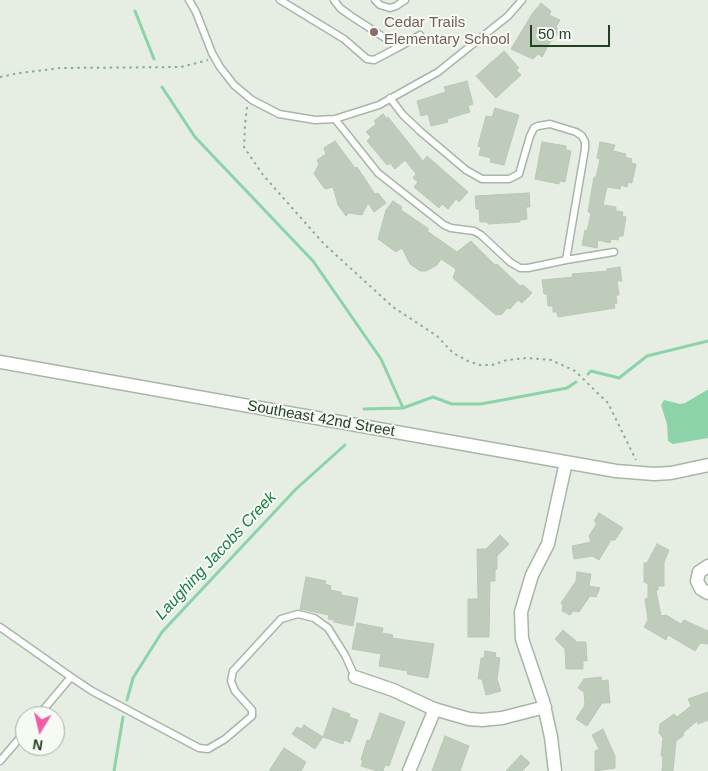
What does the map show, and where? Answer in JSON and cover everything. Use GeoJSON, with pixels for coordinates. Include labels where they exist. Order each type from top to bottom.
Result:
{"type":"FeatureCollection","features":[{"type":"Feature","properties":{"kind":"street","name":"Southeast 42nd Street"},"geometry":{"type":"LineString","coordinates":[[0,363],[642,474],[671,472],[708,465]]}},
{"type":"Feature","properties":{"kind":"street"},"geometry":{"type":"LineString","coordinates":[[555,771],[552,737],[545,707],[522,639],[522,612],[532,575],[548,544],[566,462]]}},
{"type":"Feature","properties":{"kind":"street"},"geometry":{"type":"LineString","coordinates":[[708,566],[699,572],[697,581],[701,589],[708,593]]}},
{"type":"Feature","properties":{"kind":"street"},"geometry":{"type":"LineString","coordinates":[[355,677],[393,690],[434,709],[468,719],[502,718],[545,707]]}},
{"type":"Feature","properties":{"kind":"street"},"geometry":{"type":"LineString","coordinates":[[409,771],[434,709]]}},
{"type":"Feature","properties":{"kind":"lane"},"geometry":{"type":"LineString","coordinates":[[189,0],[220,67],[234,85],[252,100],[279,114],[315,120],[335,119],[379,105],[438,72],[508,16],[522,0]]}},
{"type":"Feature","properties":{"kind":"lane"},"geometry":{"type":"LineString","coordinates":[[280,0],[344,39],[366,59],[374,60],[420,35]]}},
{"type":"Feature","properties":{"kind":"lane"},"geometry":{"type":"LineString","coordinates":[[334,0],[340,8],[351,16],[399,47]]}},
{"type":"Feature","properties":{"kind":"lane"},"geometry":{"type":"LineString","coordinates":[[375,0],[380,5],[390,8],[405,0]]}},
{"type":"Feature","properties":{"kind":"lane"},"geometry":{"type":"LineString","coordinates":[[390,98],[403,115],[429,138],[466,170],[482,179],[509,179],[519,174],[530,136],[534,128],[538,126],[550,124],[576,132],[582,136],[585,142],[585,149],[566,260]]}},
{"type":"Feature","properties":{"kind":"lane"},"geometry":{"type":"LineString","coordinates":[[335,119],[378,173],[444,225],[451,228],[474,231],[481,235],[510,262],[520,268],[614,252]]}},
{"type":"Feature","properties":{"kind":"lane"},"geometry":{"type":"LineString","coordinates":[[0,627],[92,691],[199,748],[208,748],[225,738],[252,716],[252,710],[235,691],[231,681],[233,671],[281,618],[298,614],[314,618],[328,628],[345,655],[355,677]]}},
{"type":"Feature","properties":{"kind":"lane"},"geometry":{"type":"LineString","coordinates":[[46,706],[71,677]]}},
{"type":"Feature","properties":{"kind":"lane"},"geometry":{"type":"LineString","coordinates":[[0,761],[15,744]]}},
{"type":"Feature","properties":{"kind":"path"},"geometry":{"type":"LineString","coordinates":[[204,56],[212,66]]}},
{"type":"Feature","properties":{"kind":"path"},"geometry":{"type":"LineString","coordinates":[[0,77],[61,68],[181,67],[208,60]]}},
{"type":"Feature","properties":{"kind":"path"},"geometry":{"type":"LineString","coordinates":[[248,103],[244,147],[263,175],[324,244],[393,307],[437,336],[453,353],[480,365],[492,365],[507,360],[526,358],[551,360],[575,371],[608,403],[628,440],[642,474]]}},
{"type":"Feature","properties":{"kind":"shaded area"},"geometry":{"type":"Polygon","coordinates":[[[707,390],[708,438],[673,444],[668,441],[667,424],[661,405],[664,400],[680,404],[685,403],[707,390]]]}},
{"type":"Feature","properties":{"kind":"building"},"geometry":{"type":"Polygon","coordinates":[[[541,3],[551,11],[549,15],[560,20],[556,27],[560,31],[549,44],[542,57],[538,54],[533,59],[511,49],[532,14],[541,3]]]}},
{"type":"Feature","properties":{"kind":"building"},"geometry":{"type":"Polygon","coordinates":[[[504,51],[519,68],[516,70],[521,75],[496,98],[476,76],[504,51]]]}},
{"type":"Feature","properties":{"kind":"building"},"geometry":{"type":"Polygon","coordinates":[[[467,81],[473,104],[468,106],[470,112],[447,119],[448,122],[431,126],[428,114],[421,116],[417,101],[446,92],[444,87],[467,81]]]}},
{"type":"Feature","properties":{"kind":"building"},"geometry":{"type":"Polygon","coordinates":[[[495,108],[519,115],[504,165],[490,162],[491,158],[479,155],[481,147],[478,146],[486,116],[492,117],[495,108]]]}},
{"type":"Feature","properties":{"kind":"building"},"geometry":{"type":"Polygon","coordinates":[[[383,114],[387,119],[388,117],[423,161],[427,156],[468,192],[459,202],[456,199],[448,209],[442,204],[439,208],[414,187],[418,182],[413,178],[416,174],[405,160],[395,169],[390,163],[387,165],[367,141],[371,137],[366,132],[376,124],[374,121],[383,114]]]}},
{"type":"Feature","properties":{"kind":"building"},"geometry":{"type":"Polygon","coordinates":[[[335,141],[355,168],[357,167],[375,194],[378,193],[386,203],[374,212],[368,203],[362,215],[349,213],[346,216],[338,205],[333,187],[325,189],[314,174],[319,164],[317,160],[326,154],[324,148],[335,141]]]}},
{"type":"Feature","properties":{"kind":"building"},"geometry":{"type":"Polygon","coordinates":[[[542,142],[566,146],[566,150],[571,151],[565,182],[559,181],[559,184],[535,179],[542,142]]]}},
{"type":"Feature","properties":{"kind":"building"},"geometry":{"type":"Polygon","coordinates":[[[600,142],[615,145],[613,151],[626,154],[625,157],[632,159],[631,163],[636,164],[632,183],[628,182],[627,187],[621,185],[620,189],[607,187],[603,205],[616,207],[616,211],[623,212],[622,216],[626,217],[623,236],[619,236],[618,240],[611,239],[610,243],[598,240],[597,248],[582,245],[591,213],[588,212],[594,177],[596,177],[600,159],[597,158],[600,142]]]}},
{"type":"Feature","properties":{"kind":"building"},"geometry":{"type":"Polygon","coordinates":[[[529,193],[530,207],[526,207],[527,219],[520,220],[520,222],[488,224],[488,222],[480,222],[475,196],[529,193]]]}},
{"type":"Feature","properties":{"kind":"building"},"geometry":{"type":"Polygon","coordinates":[[[393,201],[402,207],[401,210],[429,229],[427,231],[457,252],[471,241],[495,265],[497,264],[520,286],[523,285],[532,293],[522,303],[518,300],[510,309],[507,308],[502,314],[496,315],[453,278],[456,269],[441,259],[437,265],[426,271],[420,271],[410,264],[402,248],[396,252],[378,239],[386,210],[393,201]]]}},
{"type":"Feature","properties":{"kind":"building"},"geometry":{"type":"Polygon","coordinates":[[[620,267],[622,281],[617,281],[619,295],[616,295],[617,303],[614,304],[615,308],[558,317],[557,312],[553,312],[553,306],[548,306],[547,294],[544,294],[542,280],[573,277],[572,274],[607,271],[607,269],[620,267]]]}},
{"type":"Feature","properties":{"kind":"building"},"geometry":{"type":"Polygon","coordinates":[[[599,513],[623,528],[615,540],[611,540],[599,560],[592,556],[574,559],[572,546],[591,542],[589,536],[597,523],[594,521],[599,513]]]}},
{"type":"Feature","properties":{"kind":"building"},"geometry":{"type":"Polygon","coordinates":[[[500,535],[509,544],[497,556],[495,581],[490,581],[489,637],[468,637],[468,599],[478,599],[477,549],[486,549],[500,535]]]}},
{"type":"Feature","properties":{"kind":"building"},"geometry":{"type":"Polygon","coordinates":[[[657,544],[669,550],[664,562],[664,586],[658,586],[658,590],[656,590],[661,616],[666,615],[681,624],[684,620],[708,631],[708,644],[700,643],[695,651],[668,635],[666,640],[644,627],[648,620],[645,599],[648,598],[648,584],[644,582],[644,563],[647,563],[657,544]]]}},
{"type":"Feature","properties":{"kind":"building"},"geometry":{"type":"Polygon","coordinates":[[[577,572],[591,574],[589,586],[600,588],[596,597],[590,596],[579,612],[573,611],[570,615],[562,611],[563,605],[561,603],[576,581],[577,572]]]}},
{"type":"Feature","properties":{"kind":"building"},"geometry":{"type":"Polygon","coordinates":[[[306,577],[326,581],[325,584],[331,586],[330,590],[341,592],[341,595],[358,598],[353,626],[334,622],[334,620],[328,619],[329,615],[300,609],[306,577]]]}},
{"type":"Feature","properties":{"kind":"building"},"geometry":{"type":"Polygon","coordinates":[[[357,623],[383,628],[382,633],[393,635],[392,638],[434,644],[428,678],[407,674],[408,671],[379,666],[381,654],[352,649],[357,623]]]}},
{"type":"Feature","properties":{"kind":"building"},"geometry":{"type":"Polygon","coordinates":[[[563,630],[577,642],[586,642],[587,661],[583,661],[583,669],[566,669],[565,649],[555,639],[563,630]]]}},
{"type":"Feature","properties":{"kind":"building"},"geometry":{"type":"Polygon","coordinates":[[[485,651],[496,653],[495,657],[500,658],[497,679],[501,691],[486,695],[482,679],[478,679],[481,658],[484,658],[485,651]]]}},
{"type":"Feature","properties":{"kind":"building"},"geometry":{"type":"Polygon","coordinates":[[[601,677],[602,681],[608,680],[610,703],[602,703],[587,726],[576,719],[585,705],[584,692],[578,688],[584,679],[601,677]]]}},
{"type":"Feature","properties":{"kind":"building"},"geometry":{"type":"Polygon","coordinates":[[[708,692],[708,720],[698,724],[697,721],[684,732],[683,736],[676,741],[673,771],[662,771],[663,738],[659,733],[660,724],[674,714],[677,717],[691,706],[688,699],[708,692]]]}},
{"type":"Feature","properties":{"kind":"building"},"geometry":{"type":"Polygon","coordinates":[[[333,708],[350,714],[349,717],[358,720],[350,742],[344,740],[343,744],[323,737],[333,708]]]}},
{"type":"Feature","properties":{"kind":"building"},"geometry":{"type":"Polygon","coordinates":[[[380,713],[405,722],[389,766],[385,765],[383,771],[377,771],[361,766],[363,760],[361,760],[367,740],[370,741],[380,713]]]}},
{"type":"Feature","properties":{"kind":"building"},"geometry":{"type":"Polygon","coordinates":[[[304,725],[323,737],[315,749],[292,734],[297,727],[301,729],[304,725]]]}},
{"type":"Feature","properties":{"kind":"building"},"geometry":{"type":"Polygon","coordinates":[[[603,729],[615,756],[615,768],[595,771],[595,751],[599,749],[592,735],[603,729]]]}},
{"type":"Feature","properties":{"kind":"building"},"geometry":{"type":"Polygon","coordinates":[[[445,736],[469,746],[460,771],[432,771],[445,736]]]}},
{"type":"Feature","properties":{"kind":"building"},"geometry":{"type":"Polygon","coordinates":[[[284,748],[306,762],[301,771],[269,771],[284,748]]]}},
{"type":"Feature","properties":{"kind":"building"},"geometry":{"type":"Polygon","coordinates":[[[521,755],[530,763],[522,771],[506,771],[521,755]]]}},
{"type":"Feature","properties":{"kind":"waterway"},"geometry":{"type":"LineString","coordinates":[[135,11],[154,59]]}},
{"type":"Feature","properties":{"kind":"waterway"},"geometry":{"type":"LineString","coordinates":[[162,87],[195,137],[313,261],[381,359],[403,408]]}},
{"type":"Feature","properties":{"kind":"waterway","name":"Laughing Jacobs Creek"},"geometry":{"type":"LineString","coordinates":[[588,374],[591,371],[619,378],[647,356],[708,341]]}},
{"type":"Feature","properties":{"kind":"waterway","name":"Laughing Jacobs Creek"},"geometry":{"type":"LineString","coordinates":[[364,409],[403,408],[433,397],[452,404],[481,404],[567,388],[576,382]]}},
{"type":"Feature","properties":{"kind":"waterway","name":"Laughing Jacobs Creek"},"geometry":{"type":"LineString","coordinates":[[127,700],[133,678],[162,632],[296,489],[345,445]]}},
{"type":"Feature","properties":{"kind":"waterway","name":"Laughing Jacobs Creek"},"geometry":{"type":"LineString","coordinates":[[114,771],[123,717]]}},
{"type":"Feature","properties":{"kind":"place","name":"Cedar Trails Elementary School"},"geometry":{"type":"Point","coordinates":[374,32]}}]}
